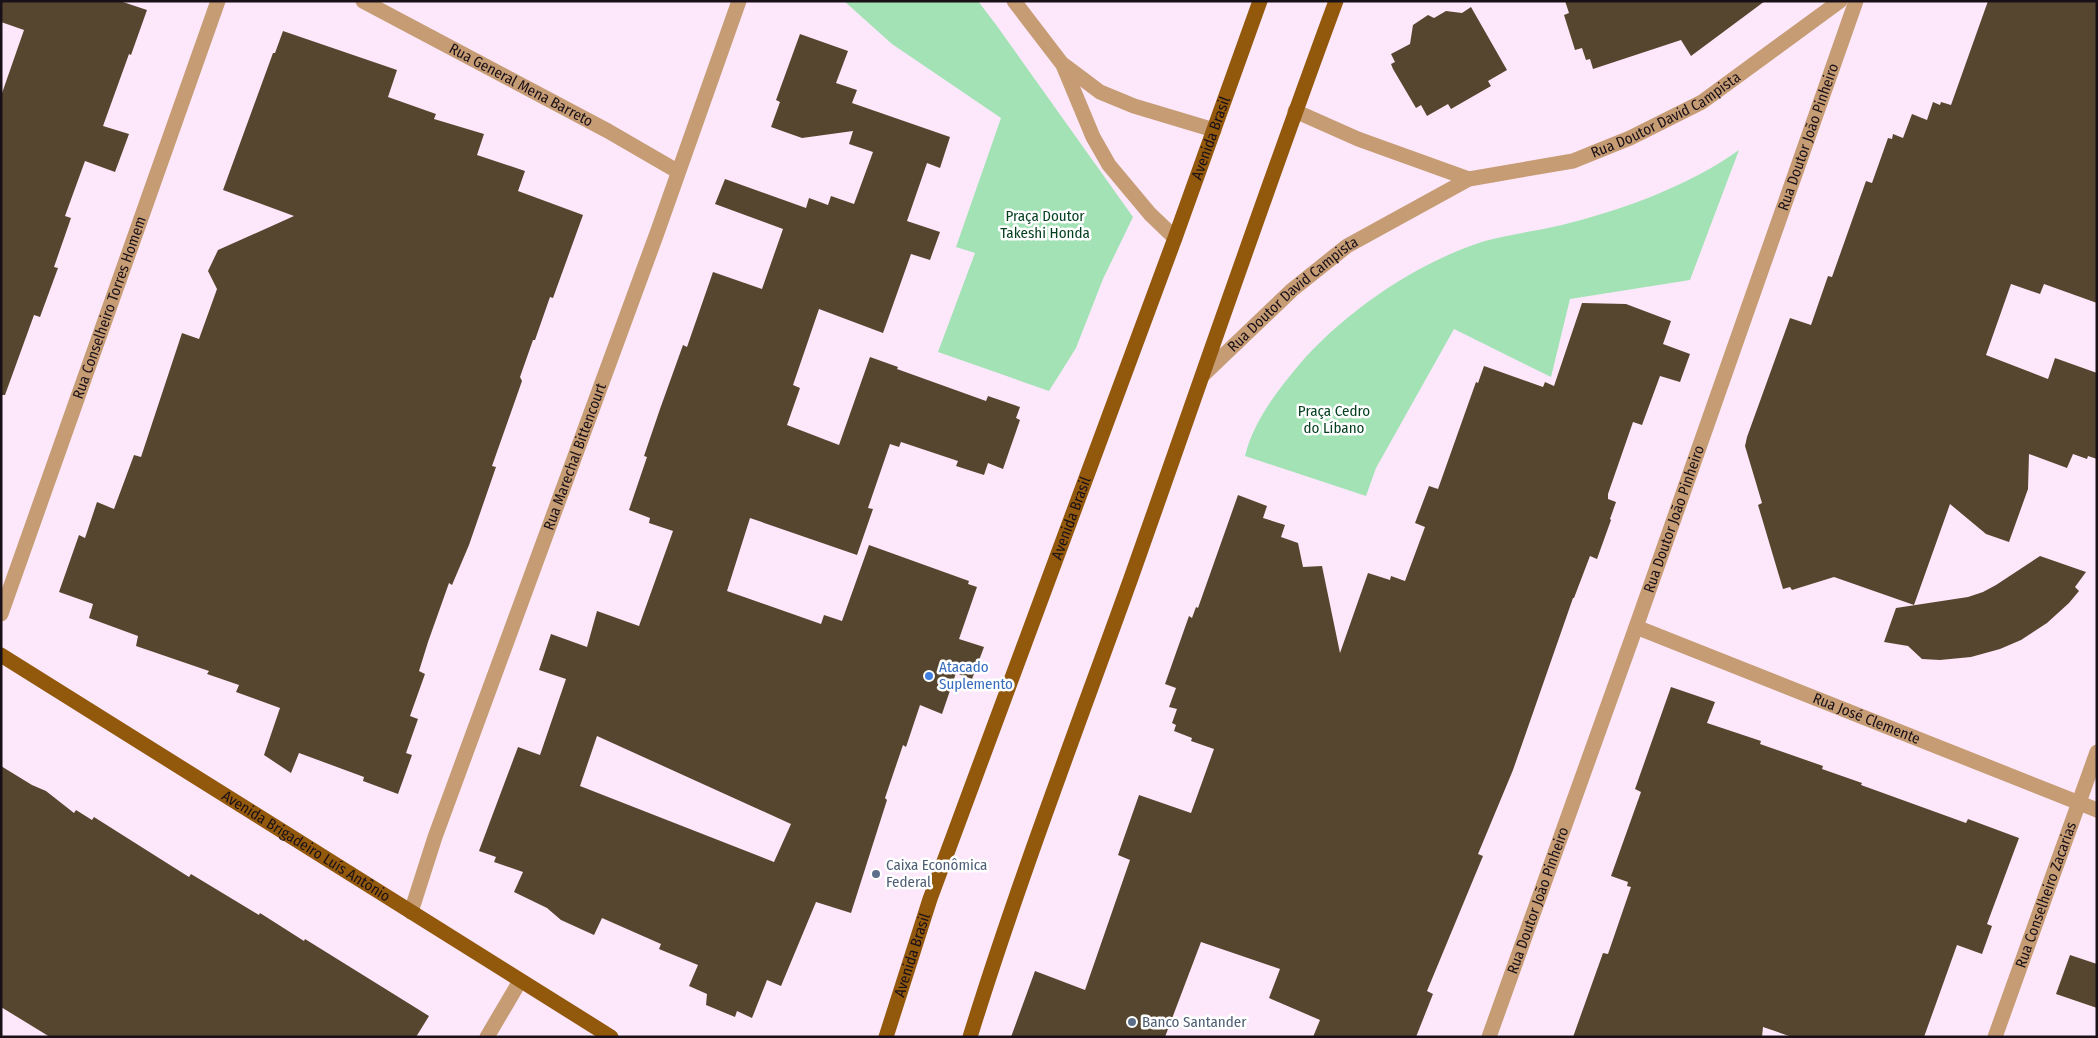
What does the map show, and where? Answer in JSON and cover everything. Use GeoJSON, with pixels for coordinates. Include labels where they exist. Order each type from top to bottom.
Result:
{"type":"FeatureCollection","features":[{"type":"Feature","properties":{"kind":"main road","name":"Avenida Brasil"},"geometry":{"type":"LineString","coordinates":[[886,1037],[930,898],[1260,1]]}},
{"type":"Feature","properties":{"kind":"main road"},"geometry":{"type":"LineString","coordinates":[[970,1037],[1010,916],[1203,376],[1295,111],[1336,1]]}},
{"type":"Feature","properties":{"kind":"main road","name":"Avenida Brigadeiro Luís Antônio"},"geometry":{"type":"LineString","coordinates":[[1,655],[611,1037]]}},
{"type":"Feature","properties":{"kind":"street","name":"Rua Conselheiro Torres Homem"},"geometry":{"type":"LineString","coordinates":[[1,614],[218,1]]}},
{"type":"Feature","properties":{"kind":"street","name":"Rua General Mena Barreto"},"geometry":{"type":"LineString","coordinates":[[363,1],[677,171]]}},
{"type":"Feature","properties":{"kind":"street","name":"Rua Marechal Bittencourt"},"geometry":{"type":"LineString","coordinates":[[411,912],[435,837],[650,251],[739,1]]}},
{"type":"Feature","properties":{"kind":"street"},"geometry":{"type":"LineString","coordinates":[[1014,1],[1062,64],[1094,137],[1109,165],[1150,214],[1174,238]]}},
{"type":"Feature","properties":{"kind":"street","name":"Rua Doutor David Campista"},"geometry":{"type":"LineString","coordinates":[[1203,376],[1292,290],[1347,246],[1469,179],[1573,161],[1630,138],[1702,102],[1840,1]]}},
{"type":"Feature","properties":{"kind":"street","name":"Rua Doutor João Pinheiro"},"geometry":{"type":"LineString","coordinates":[[1489,1037],[1636,627],[1856,1]]}},
{"type":"Feature","properties":{"kind":"street"},"geometry":{"type":"LineString","coordinates":[[1062,64],[1100,92],[1134,106],[1214,130]]}},
{"type":"Feature","properties":{"kind":"street","name":"Rua Doutor David Campista"},"geometry":{"type":"LineString","coordinates":[[1295,111],[1358,139],[1469,179]]}},
{"type":"Feature","properties":{"kind":"street","name":"Rua José Clemente"},"geometry":{"type":"LineString","coordinates":[[1636,627],[2097,810]]}},
{"type":"Feature","properties":{"kind":"street","name":"Rua Conselheiro Zacarias"},"geometry":{"type":"LineString","coordinates":[[1995,1037],[2097,752]]}},
{"type":"Feature","properties":{"kind":"street"},"geometry":{"type":"LineString","coordinates":[[487,1037],[520,981]]}},
{"type":"Feature","properties":{"kind":"green space","name":"Praça Doutor Takeshi Honda"},"geometry":{"type":"Polygon","coordinates":[[[844,1],[978,1],[1133,217],[1103,279],[1076,348],[1049,391],[938,352],[975,253],[956,247],[1001,118],[892,44],[844,1]]]}},
{"type":"Feature","properties":{"kind":"green space","name":"Praça Cedro do Líbano"},"geometry":{"type":"Polygon","coordinates":[[[1739,150],[1690,280],[1570,299],[1551,377],[1454,329],[1376,468],[1366,496],[1245,456],[1259,420],[1266,408],[1298,366],[1337,327],[1383,291],[1459,250],[1504,236],[1562,225],[1608,212],[1677,186],[1720,163],[1739,150]]]}},
{"type":"Feature","properties":{"kind":"building"},"geometry":{"type":"Polygon","coordinates":[[[1,1],[120,1],[147,10],[103,126],[129,134],[115,172],[85,161],[65,216],[71,218],[54,267],[58,268],[40,317],[34,315],[5,395],[1,395],[1,96],[24,30],[1,22],[1,1]]]}},
{"type":"Feature","properties":{"kind":"building"},"geometry":{"type":"Polygon","coordinates":[[[1565,1],[1765,1],[1691,56],[1681,40],[1593,69],[1590,59],[1586,60],[1582,48],[1575,50],[1564,15],[1569,13],[1565,1]]]}},
{"type":"Feature","properties":{"kind":"building"},"geometry":{"type":"Polygon","coordinates":[[[1988,1],[2097,1],[2097,303],[2044,284],[2040,294],[2011,284],[1986,355],[2048,379],[2055,358],[2097,373],[2097,459],[2088,456],[2087,459],[2073,454],[2067,468],[2029,454],[2028,489],[2009,542],[1986,534],[1950,504],[1914,605],[1834,577],[1792,590],[1790,587],[1783,589],[1758,505],[1762,503],[1745,446],[1747,437],[1790,318],[1811,325],[1828,276],[1832,277],[1866,181],[1872,183],[1888,138],[1892,139],[1893,134],[1903,138],[1912,114],[1927,120],[1933,102],[1940,105],[1941,102],[1951,105],[1988,1]]]}},
{"type":"Feature","properties":{"kind":"building"},"geometry":{"type":"Polygon","coordinates":[[[1471,7],[1507,70],[1488,81],[1491,86],[1451,109],[1448,104],[1427,116],[1421,105],[1416,108],[1393,69],[1391,64],[1395,62],[1391,54],[1410,44],[1413,25],[1428,15],[1434,18],[1446,11],[1462,13],[1471,7]]]}},
{"type":"Feature","properties":{"kind":"building"},"geometry":{"type":"Polygon","coordinates":[[[283,31],[397,70],[388,97],[436,114],[434,119],[484,134],[477,155],[525,171],[518,191],[583,215],[553,298],[550,297],[520,377],[522,381],[492,466],[496,467],[469,545],[452,585],[449,583],[428,642],[419,671],[425,674],[410,716],[418,719],[406,753],[412,755],[398,794],[363,781],[364,777],[299,753],[291,773],[264,755],[280,708],[236,692],[239,685],[207,674],[209,671],[136,646],[138,636],[89,618],[93,604],[59,592],[79,535],[85,538],[97,502],[114,509],[134,455],[141,457],[182,333],[199,339],[217,289],[208,271],[218,250],[294,216],[223,190],[273,53],[275,53],[283,31]]]}},
{"type":"Feature","properties":{"kind":"building"},"geometry":{"type":"Polygon","coordinates":[[[800,34],[848,51],[836,83],[857,90],[852,103],[950,137],[940,168],[927,163],[907,221],[940,232],[930,260],[911,254],[883,333],[819,309],[793,385],[800,388],[787,425],[839,445],[870,357],[898,367],[897,369],[986,401],[988,396],[1020,407],[1016,418],[1020,420],[1003,469],[988,463],[984,475],[956,466],[958,461],[901,442],[899,447],[890,444],[868,508],[873,509],[857,555],[750,518],[727,591],[821,624],[824,615],[842,621],[869,545],[969,581],[968,584],[977,587],[959,639],[984,647],[972,679],[956,673],[942,714],[920,705],[906,747],[903,745],[885,798],[887,800],[851,913],[816,902],[781,986],[767,980],[752,1018],[737,1011],[735,1017],[706,1005],[707,994],[689,986],[698,965],[659,949],[661,944],[602,918],[594,935],[561,920],[547,908],[514,892],[523,872],[494,862],[496,857],[479,851],[518,747],[540,755],[566,679],[539,670],[551,634],[587,647],[597,611],[639,626],[673,531],[649,523],[650,518],[629,510],[647,457],[644,456],[683,345],[687,347],[713,272],[762,289],[783,229],[715,204],[725,179],[806,208],[809,198],[828,205],[831,196],[854,204],[873,152],[849,144],[853,131],[802,138],[771,127],[780,102],[776,100],[800,34]],[[597,736],[580,786],[774,862],[791,824],[597,736]]]}},
{"type":"Feature","properties":{"kind":"building"},"geometry":{"type":"Polygon","coordinates":[[[1582,303],[1626,304],[1671,321],[1663,344],[1690,354],[1680,382],[1660,376],[1642,425],[1633,422],[1608,494],[1608,499],[1616,502],[1611,520],[1597,559],[1590,556],[1573,598],[1513,770],[1478,854],[1483,856],[1427,991],[1433,994],[1416,1037],[1313,1037],[1320,1020],[1269,998],[1280,969],[1201,942],[1165,1037],[1011,1037],[1035,971],[1085,990],[1130,860],[1118,855],[1139,795],[1191,813],[1214,749],[1191,741],[1192,738],[1174,731],[1176,725],[1172,723],[1177,709],[1169,707],[1176,688],[1165,684],[1189,616],[1192,618],[1196,607],[1198,608],[1238,495],[1267,506],[1263,518],[1285,525],[1281,537],[1298,543],[1303,567],[1322,566],[1340,653],[1368,573],[1390,580],[1391,576],[1405,581],[1425,527],[1415,523],[1429,486],[1438,489],[1476,382],[1478,383],[1484,366],[1543,387],[1545,382],[1554,386],[1582,303]]]}},
{"type":"Feature","properties":{"kind":"building"},"geometry":{"type":"Polygon","coordinates":[[[2040,556],[2086,572],[2075,587],[2079,591],[2069,603],[2047,623],[2021,640],[2000,649],[1971,657],[1940,660],[1922,659],[1908,646],[1884,642],[1896,608],[1968,597],[1983,592],[2040,556]]]}},
{"type":"Feature","properties":{"kind":"building"},"geometry":{"type":"Polygon","coordinates":[[[1671,687],[1715,702],[1707,723],[1761,741],[1760,744],[1823,766],[1822,769],[1862,783],[1861,785],[1966,823],[1968,819],[2019,838],[1987,924],[1992,926],[1982,954],[1957,945],[1924,1037],[1792,1037],[1763,1027],[1762,1037],[1573,1037],[1603,953],[1608,954],[1631,887],[1627,886],[1628,882],[1611,876],[1641,792],[1635,789],[1671,687]]]}},
{"type":"Feature","properties":{"kind":"building"},"geometry":{"type":"Polygon","coordinates":[[[1,766],[32,785],[46,791],[74,813],[76,810],[92,820],[94,817],[189,877],[191,874],[259,915],[260,913],[304,941],[305,939],[429,1016],[416,1037],[50,1037],[1,1007],[1,766]]]}},
{"type":"Feature","properties":{"kind":"building"},"geometry":{"type":"Polygon","coordinates":[[[2070,955],[2097,964],[2097,1008],[2056,994],[2070,955]]]}},
{"type":"Feature","properties":{"kind":"place","name":"Atacado Suplemento"},"geometry":{"type":"Point","coordinates":[929,676]}},
{"type":"Feature","properties":{"kind":"place","name":"Caixa Econômica Federal"},"geometry":{"type":"Point","coordinates":[876,874]}},
{"type":"Feature","properties":{"kind":"place","name":"Banco Santander"},"geometry":{"type":"Point","coordinates":[1132,1022]}}]}
